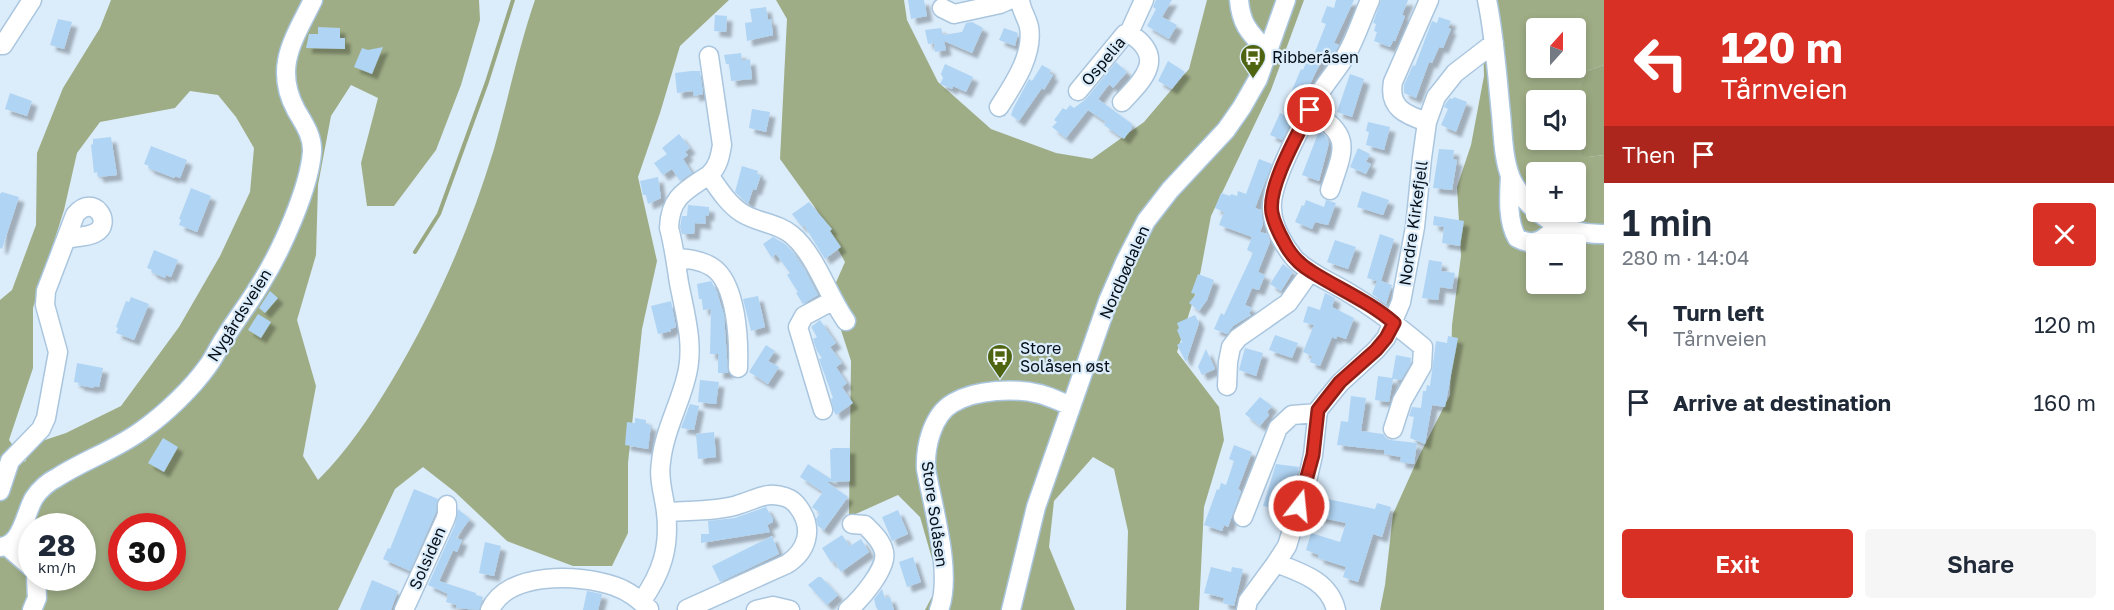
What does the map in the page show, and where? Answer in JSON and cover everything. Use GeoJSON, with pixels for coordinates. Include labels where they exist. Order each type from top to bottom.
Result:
{"type":"FeatureCollection","features":[{"type":"Feature","properties":{"kind":"street"},"geometry":{"type":"LineString","coordinates":[[1,48],[32,0]]}},
{"type":"Feature","properties":{"kind":"street","name":"Nygårdsveien"},"geometry":{"type":"LineString","coordinates":[[4,547],[17,536],[33,499],[47,483],[66,471],[105,453],[145,428],[194,382],[206,368],[262,282],[294,216],[305,184],[312,152],[311,137],[292,102],[285,81],[285,65],[291,43],[313,0]]}},
{"type":"Feature","properties":{"kind":"street"},"geometry":{"type":"LineString","coordinates":[[942,8],[954,14],[1009,0]]}},
{"type":"Feature","properties":{"kind":"street"},"geometry":{"type":"LineString","coordinates":[[999,107],[1014,84],[1024,62],[1029,40],[1029,28],[1020,0]]}},
{"type":"Feature","properties":{"kind":"street","name":"Ospelia"},"geometry":{"type":"LineString","coordinates":[[1078,91],[1125,34],[1129,33],[1144,0]]}},
{"type":"Feature","properties":{"kind":"street"},"geometry":{"type":"LineString","coordinates":[[1239,0],[1246,29],[1265,49],[1269,50]]}},
{"type":"Feature","properties":{"kind":"street","name":"Nordbødalen"},"geometry":{"type":"LineString","coordinates":[[1011,610],[1036,507],[1108,301],[1125,262],[1146,221],[1170,190],[1231,122],[1258,79],[1286,0]]}},
{"type":"Feature","properties":{"kind":"street"},"geometry":{"type":"LineString","coordinates":[[1370,0],[1347,55],[1310,110],[1278,179],[1272,199],[1272,211],[1278,233],[1296,260],[1310,272],[1349,293],[1394,323],[1423,347],[1422,366],[1402,401],[1393,429]]}},
{"type":"Feature","properties":{"kind":"street"},"geometry":{"type":"LineString","coordinates":[[1427,122],[1409,116],[1401,110],[1394,102],[1391,92],[1393,82],[1429,0]]}},
{"type":"Feature","properties":{"kind":"street"},"geometry":{"type":"LineString","coordinates":[[1486,0],[1494,43],[1504,145],[1510,176],[1509,195],[1512,222],[1516,238],[1524,242],[1535,243],[1551,233],[1558,225]]}},
{"type":"Feature","properties":{"kind":"street","name":"Ospelia"},"geometry":{"type":"LineString","coordinates":[[1122,102],[1143,80],[1150,66],[1150,58],[1141,43],[1129,33]]}},
{"type":"Feature","properties":{"kind":"street","name":"Nordre Kirkefjell"},"geometry":{"type":"LineString","coordinates":[[1246,610],[1248,601],[1287,546],[1306,486],[1313,455],[1318,413],[1327,397],[1340,382],[1376,350],[1394,323],[1401,302],[1415,227],[1427,122],[1436,97],[1455,73],[1494,43]]}},
{"type":"Feature","properties":{"kind":"street"},"geometry":{"type":"LineString","coordinates":[[490,610],[502,593],[517,585],[550,579],[590,580],[615,586],[635,596],[646,606],[661,569],[667,543],[660,463],[686,378],[689,360],[689,332],[669,228],[672,206],[686,190],[714,171],[720,158],[722,146],[709,56]]}},
{"type":"Feature","properties":{"kind":"street"},"geometry":{"type":"LineString","coordinates":[[1310,110],[1335,128],[1340,135],[1341,155],[1330,190]]}},
{"type":"Feature","properties":{"kind":"street"},"geometry":{"type":"LineString","coordinates":[[709,175],[729,202],[741,213],[782,228],[793,236],[810,258],[832,301],[846,321]]}},
{"type":"Feature","properties":{"kind":"street"},"geometry":{"type":"LineString","coordinates":[[1510,176],[1536,212],[1558,225],[1575,231],[1599,234]]}},
{"type":"Feature","properties":{"kind":"street"},"geometry":{"type":"LineString","coordinates":[[0,491],[10,461],[41,429],[46,418],[58,352],[45,305],[46,291],[66,239]]}},
{"type":"Feature","properties":{"kind":"street"},"geometry":{"type":"LineString","coordinates":[[676,258],[696,260],[711,266],[723,279],[739,331],[738,368]]}},
{"type":"Feature","properties":{"kind":"street"},"geometry":{"type":"LineString","coordinates":[[1227,386],[1231,347],[1238,338],[1288,303],[1310,272]]}},
{"type":"Feature","properties":{"kind":"street"},"geometry":{"type":"LineString","coordinates":[[823,411],[798,327],[804,316],[832,301]]}},
{"type":"Feature","properties":{"kind":"street","name":"Store Solåsen"},"geometry":{"type":"LineString","coordinates":[[939,610],[944,593],[944,573],[926,469],[929,440],[939,418],[948,406],[961,399],[986,392],[1011,390],[1040,394],[1071,406]]}},
{"type":"Feature","properties":{"kind":"street"},"geometry":{"type":"LineString","coordinates":[[1243,517],[1278,428],[1292,415],[1318,413]]}},
{"type":"Feature","properties":{"kind":"street"},"geometry":{"type":"LineString","coordinates":[[666,512],[717,509],[769,494],[791,499],[805,517],[808,530],[806,543],[797,557],[687,609]]}},
{"type":"Feature","properties":{"kind":"street","name":"Solsiden"},"geometry":{"type":"LineString","coordinates":[[404,610],[445,520],[447,505]]}},
{"type":"Feature","properties":{"kind":"street"},"geometry":{"type":"LineString","coordinates":[[848,610],[878,574],[884,562],[885,553],[865,525],[852,524]]}},
{"type":"Feature","properties":{"kind":"street"},"geometry":{"type":"LineString","coordinates":[[4,547],[18,558]]}},
{"type":"Feature","properties":{"kind":"street"},"geometry":{"type":"LineString","coordinates":[[1276,563],[1307,575],[1321,584],[1331,595],[1336,610]]}},
{"type":"Feature","properties":{"kind":"street"},"geometry":{"type":"LineString","coordinates":[[32,610],[37,598],[37,591]]}},
{"type":"Feature","properties":{"kind":"street"},"geometry":{"type":"LineString","coordinates":[[756,610],[773,606],[790,610]]}},
{"type":"Feature","properties":{"kind":"shaded area"},"geometry":{"type":"Polygon","coordinates":[[[111,0],[479,0],[480,20],[461,85],[436,150],[394,206],[367,206],[361,163],[378,98],[351,85],[331,116],[318,185],[316,255],[297,320],[316,386],[303,456],[318,480],[348,445],[383,395],[422,326],[450,269],[474,210],[494,149],[535,0],[729,0],[680,46],[638,177],[657,261],[642,329],[628,463],[628,533],[612,566],[573,566],[507,541],[455,492],[423,467],[395,489],[338,610],[0,610],[0,300],[12,290],[36,225],[37,153],[63,88],[100,28],[111,0]],[[190,91],[175,108],[100,122],[77,153],[64,210],[33,308],[33,368],[9,440],[25,462],[33,444],[66,433],[121,406],[179,327],[220,256],[250,192],[254,148],[236,117],[218,95],[190,91]]]}},
{"type":"Feature","properties":{"kind":"shaded area"},"geometry":{"type":"Polygon","coordinates":[[[776,0],[904,0],[907,20],[938,82],[991,129],[1056,153],[1092,159],[1144,122],[1189,69],[1207,0],[1304,0],[1271,90],[1211,216],[1198,285],[1177,352],[1219,407],[1224,440],[1204,507],[1199,610],[1126,610],[1128,531],[1114,469],[1093,457],[1054,501],[1049,547],[1075,610],[925,610],[939,583],[920,517],[898,495],[849,517],[851,361],[830,296],[845,262],[816,209],[780,159],[787,19],[776,0]]]}},
{"type":"Feature","properties":{"kind":"shaded area"},"geometry":{"type":"Polygon","coordinates":[[[1479,0],[1604,0],[1604,65],[1587,71],[1588,157],[1604,155],[1604,610],[1380,610],[1393,514],[1450,395],[1452,325],[1461,256],[1457,187],[1471,145],[1484,76],[1482,7],[1479,0]]]}},
{"type":"Feature","properties":{"kind":"shaded area"},"geometry":{"type":"Polygon","coordinates":[[[1604,65],[1604,155],[1588,157],[1582,155],[1581,150],[1586,150],[1586,90],[1580,90],[1587,71],[1604,65]]]}},
{"type":"Feature","properties":{"kind":"building"},"geometry":{"type":"Polygon","coordinates":[[[908,0],[924,0],[927,16],[911,19],[908,0]]]}},
{"type":"Feature","properties":{"kind":"building"},"geometry":{"type":"Polygon","coordinates":[[[1156,0],[1172,0],[1162,17],[1177,25],[1169,39],[1147,26],[1156,9],[1153,7],[1156,0]]]}},
{"type":"Feature","properties":{"kind":"building"},"geometry":{"type":"Polygon","coordinates":[[[1336,0],[1354,0],[1334,43],[1339,45],[1338,47],[1334,54],[1326,51],[1302,101],[1290,95],[1301,69],[1303,70],[1307,60],[1311,62],[1326,24],[1321,22],[1327,6],[1334,8],[1336,0]]]}},
{"type":"Feature","properties":{"kind":"building"},"geometry":{"type":"Polygon","coordinates":[[[1381,0],[1408,0],[1402,15],[1405,16],[1395,41],[1390,47],[1374,41],[1377,32],[1374,31],[1376,24],[1373,23],[1381,0]]]}},
{"type":"Feature","properties":{"kind":"building"},"geometry":{"type":"Polygon","coordinates":[[[766,7],[768,20],[771,19],[773,35],[747,41],[745,23],[752,22],[750,9],[766,7]]]}},
{"type":"Feature","properties":{"kind":"building"},"geometry":{"type":"Polygon","coordinates":[[[715,15],[727,16],[726,32],[714,31],[715,15]]]}},
{"type":"Feature","properties":{"kind":"building"},"geometry":{"type":"Polygon","coordinates":[[[1439,17],[1451,21],[1448,28],[1451,29],[1443,48],[1439,47],[1432,63],[1429,62],[1416,98],[1404,93],[1404,85],[1413,65],[1415,66],[1432,21],[1437,23],[1439,17]]]}},
{"type":"Feature","properties":{"kind":"building"},"geometry":{"type":"Polygon","coordinates":[[[58,19],[72,22],[64,49],[50,45],[58,19]]]}},
{"type":"Feature","properties":{"kind":"building"},"geometry":{"type":"Polygon","coordinates":[[[972,22],[983,28],[972,53],[944,41],[946,50],[935,52],[934,43],[928,44],[925,30],[941,28],[943,35],[962,32],[966,23],[972,22]]]}},
{"type":"Feature","properties":{"kind":"building"},"geometry":{"type":"Polygon","coordinates":[[[318,27],[340,28],[340,38],[345,38],[345,49],[306,48],[309,34],[318,34],[318,27]]]}},
{"type":"Feature","properties":{"kind":"building"},"geometry":{"type":"Polygon","coordinates":[[[1004,28],[1018,33],[1015,46],[999,40],[1004,28]]]}},
{"type":"Feature","properties":{"kind":"building"},"geometry":{"type":"Polygon","coordinates":[[[383,47],[372,74],[354,67],[362,48],[368,50],[383,47]]]}},
{"type":"Feature","properties":{"kind":"building"},"geometry":{"type":"Polygon","coordinates":[[[741,53],[742,61],[750,59],[752,79],[731,81],[729,64],[726,64],[724,55],[741,53]]]}},
{"type":"Feature","properties":{"kind":"building"},"geometry":{"type":"Polygon","coordinates":[[[1168,61],[1185,72],[1172,89],[1158,81],[1168,61]]]}},
{"type":"Feature","properties":{"kind":"building"},"geometry":{"type":"Polygon","coordinates":[[[1116,62],[1127,72],[1113,88],[1109,84],[1098,99],[1132,124],[1132,128],[1124,139],[1104,125],[1106,122],[1088,110],[1066,138],[1052,127],[1057,122],[1054,120],[1063,108],[1066,110],[1070,105],[1074,108],[1086,99],[1116,62]]]}},
{"type":"Feature","properties":{"kind":"building"},"geometry":{"type":"Polygon","coordinates":[[[945,64],[973,77],[966,92],[953,86],[952,89],[940,84],[945,64]]]}},
{"type":"Feature","properties":{"kind":"building"},"geometry":{"type":"Polygon","coordinates":[[[1042,65],[1051,70],[1049,73],[1053,75],[1019,121],[1011,115],[1013,109],[1029,79],[1032,81],[1042,65]]]}},
{"type":"Feature","properties":{"kind":"building"},"geometry":{"type":"Polygon","coordinates":[[[700,71],[703,94],[694,96],[693,91],[677,93],[675,73],[700,71]]]}},
{"type":"Feature","properties":{"kind":"building"},"geometry":{"type":"Polygon","coordinates":[[[1350,74],[1364,79],[1352,117],[1337,112],[1350,74]]]}},
{"type":"Feature","properties":{"kind":"building"},"geometry":{"type":"Polygon","coordinates":[[[10,93],[32,101],[27,116],[5,109],[10,93]]]}},
{"type":"Feature","properties":{"kind":"building"},"geometry":{"type":"Polygon","coordinates":[[[1454,97],[1467,102],[1456,132],[1441,125],[1448,109],[1444,107],[1450,98],[1454,97]]]}},
{"type":"Feature","properties":{"kind":"building"},"geometry":{"type":"Polygon","coordinates":[[[752,109],[770,112],[766,132],[749,128],[752,109]]]}},
{"type":"Feature","properties":{"kind":"building"},"geometry":{"type":"Polygon","coordinates":[[[1280,113],[1293,119],[1282,140],[1270,135],[1280,113]]]}},
{"type":"Feature","properties":{"kind":"building"},"geometry":{"type":"Polygon","coordinates":[[[1368,122],[1390,127],[1384,150],[1366,145],[1369,132],[1366,131],[1368,122]]]}},
{"type":"Feature","properties":{"kind":"building"},"geometry":{"type":"Polygon","coordinates":[[[1319,131],[1325,135],[1329,143],[1319,181],[1302,175],[1319,131]]]}},
{"type":"Feature","properties":{"kind":"building"},"geometry":{"type":"Polygon","coordinates":[[[679,134],[690,148],[685,152],[688,155],[683,159],[692,173],[680,181],[672,169],[663,175],[654,163],[667,154],[662,148],[679,134]]]}},
{"type":"Feature","properties":{"kind":"building"},"geometry":{"type":"Polygon","coordinates":[[[111,137],[117,175],[98,177],[97,172],[94,173],[91,145],[93,139],[111,137]]]}},
{"type":"Feature","properties":{"kind":"building"},"geometry":{"type":"Polygon","coordinates":[[[151,146],[187,160],[180,178],[148,168],[149,166],[144,164],[151,146]]]}},
{"type":"Feature","properties":{"kind":"building"},"geometry":{"type":"Polygon","coordinates":[[[1358,148],[1370,154],[1366,162],[1371,164],[1366,174],[1350,167],[1358,148]]]}},
{"type":"Feature","properties":{"kind":"building"},"geometry":{"type":"Polygon","coordinates":[[[1439,149],[1454,150],[1453,159],[1457,160],[1452,190],[1433,188],[1439,149]]]}},
{"type":"Feature","properties":{"kind":"building"},"geometry":{"type":"Polygon","coordinates":[[[1259,159],[1272,164],[1255,208],[1261,210],[1263,224],[1260,232],[1267,234],[1270,242],[1258,272],[1265,275],[1259,290],[1252,288],[1245,305],[1252,308],[1249,313],[1251,315],[1233,326],[1227,334],[1214,329],[1221,313],[1224,315],[1253,253],[1247,250],[1252,237],[1219,225],[1224,212],[1215,208],[1221,193],[1237,196],[1238,191],[1246,194],[1259,159]]]}},
{"type":"Feature","properties":{"kind":"building"},"geometry":{"type":"Polygon","coordinates":[[[742,166],[758,171],[757,174],[761,175],[748,204],[735,192],[742,166]]]}},
{"type":"Feature","properties":{"kind":"building"},"geometry":{"type":"Polygon","coordinates":[[[658,177],[661,198],[648,204],[640,181],[658,177]]]}},
{"type":"Feature","properties":{"kind":"building"},"geometry":{"type":"Polygon","coordinates":[[[191,188],[211,196],[197,232],[179,225],[181,220],[179,219],[191,188]]]}},
{"type":"Feature","properties":{"kind":"building"},"geometry":{"type":"Polygon","coordinates":[[[1362,191],[1389,200],[1383,215],[1357,207],[1362,191]]]}},
{"type":"Feature","properties":{"kind":"building"},"geometry":{"type":"Polygon","coordinates":[[[2,192],[19,197],[2,249],[0,248],[0,194],[2,192]]]}},
{"type":"Feature","properties":{"kind":"building"},"geometry":{"type":"Polygon","coordinates":[[[1306,200],[1324,207],[1326,200],[1336,203],[1328,225],[1315,222],[1312,229],[1295,222],[1306,200]]]}},
{"type":"Feature","properties":{"kind":"building"},"geometry":{"type":"Polygon","coordinates":[[[809,202],[832,229],[830,231],[841,247],[825,259],[804,225],[802,227],[792,214],[809,202]]]}},
{"type":"Feature","properties":{"kind":"building"},"geometry":{"type":"Polygon","coordinates":[[[688,205],[709,207],[709,215],[705,216],[706,224],[695,223],[694,234],[682,234],[680,227],[682,216],[687,216],[688,205]]]}},
{"type":"Feature","properties":{"kind":"building"},"geometry":{"type":"Polygon","coordinates":[[[1434,216],[1464,221],[1460,246],[1442,243],[1444,227],[1433,225],[1434,216]]]}},
{"type":"Feature","properties":{"kind":"building"},"geometry":{"type":"Polygon","coordinates":[[[1380,234],[1394,239],[1381,281],[1392,285],[1386,304],[1372,294],[1377,281],[1367,278],[1380,234]]]}},
{"type":"Feature","properties":{"kind":"building"},"geometry":{"type":"Polygon","coordinates":[[[773,237],[792,251],[818,295],[803,304],[787,275],[790,273],[776,254],[772,258],[763,244],[773,237]]]}},
{"type":"Feature","properties":{"kind":"building"},"geometry":{"type":"Polygon","coordinates":[[[1335,240],[1356,247],[1348,269],[1327,262],[1335,240]]]}},
{"type":"Feature","properties":{"kind":"building"},"geometry":{"type":"Polygon","coordinates":[[[154,250],[178,260],[171,277],[166,275],[165,278],[147,268],[154,250]]]}},
{"type":"Feature","properties":{"kind":"building"},"geometry":{"type":"Polygon","coordinates":[[[1429,260],[1442,262],[1441,271],[1455,273],[1452,289],[1440,287],[1438,300],[1422,298],[1429,260]]]}},
{"type":"Feature","properties":{"kind":"building"},"geometry":{"type":"Polygon","coordinates":[[[1283,264],[1293,272],[1281,291],[1270,284],[1283,264]]]}},
{"type":"Feature","properties":{"kind":"building"},"geometry":{"type":"Polygon","coordinates":[[[1198,274],[1214,280],[1207,300],[1199,311],[1189,303],[1196,294],[1191,293],[1198,274]]]}},
{"type":"Feature","properties":{"kind":"building"},"geometry":{"type":"Polygon","coordinates":[[[711,281],[724,315],[728,373],[718,373],[718,354],[710,354],[711,309],[703,310],[702,299],[699,299],[697,284],[711,281]]]}},
{"type":"Feature","properties":{"kind":"building"},"geometry":{"type":"Polygon","coordinates":[[[270,291],[278,298],[265,313],[259,308],[270,291]]]}},
{"type":"Feature","properties":{"kind":"building"},"geometry":{"type":"Polygon","coordinates":[[[1325,293],[1335,298],[1332,307],[1354,318],[1346,339],[1332,337],[1320,366],[1310,362],[1312,356],[1303,352],[1314,325],[1303,322],[1308,306],[1320,310],[1325,293]]]}},
{"type":"Feature","properties":{"kind":"building"},"geometry":{"type":"Polygon","coordinates":[[[758,296],[765,327],[751,331],[743,299],[758,296]]]}},
{"type":"Feature","properties":{"kind":"building"},"geometry":{"type":"Polygon","coordinates":[[[131,297],[149,304],[134,340],[116,333],[126,301],[129,302],[131,297]]]}},
{"type":"Feature","properties":{"kind":"building"},"geometry":{"type":"Polygon","coordinates":[[[671,301],[676,327],[671,331],[658,334],[651,306],[671,301]]]}},
{"type":"Feature","properties":{"kind":"building"},"geometry":{"type":"Polygon","coordinates":[[[258,314],[271,322],[261,338],[248,330],[258,314]]]}},
{"type":"Feature","properties":{"kind":"building"},"geometry":{"type":"Polygon","coordinates":[[[1195,315],[1199,323],[1186,362],[1177,345],[1182,342],[1177,323],[1195,315]]]}},
{"type":"Feature","properties":{"kind":"building"},"geometry":{"type":"Polygon","coordinates":[[[820,320],[836,343],[830,347],[842,363],[836,367],[847,383],[842,387],[853,403],[836,415],[831,399],[833,398],[819,359],[822,358],[813,339],[817,337],[811,327],[820,320]]]}},
{"type":"Feature","properties":{"kind":"building"},"geometry":{"type":"Polygon","coordinates":[[[1275,335],[1298,343],[1292,358],[1269,350],[1275,335]]]}},
{"type":"Feature","properties":{"kind":"building"},"geometry":{"type":"Polygon","coordinates":[[[1448,336],[1458,338],[1445,407],[1432,405],[1425,444],[1410,438],[1414,417],[1409,416],[1412,407],[1421,408],[1423,391],[1426,391],[1427,385],[1430,386],[1436,341],[1447,343],[1448,336]]]}},
{"type":"Feature","properties":{"kind":"building"},"geometry":{"type":"Polygon","coordinates":[[[766,345],[775,351],[768,361],[779,367],[768,384],[749,372],[766,345]]]}},
{"type":"Feature","properties":{"kind":"building"},"geometry":{"type":"Polygon","coordinates":[[[1245,348],[1263,353],[1256,376],[1239,370],[1245,348]]]}},
{"type":"Feature","properties":{"kind":"building"},"geometry":{"type":"Polygon","coordinates":[[[1206,349],[1215,369],[1202,375],[1198,367],[1206,349]]]}},
{"type":"Feature","properties":{"kind":"building"},"geometry":{"type":"Polygon","coordinates":[[[1396,355],[1411,358],[1410,365],[1401,380],[1393,379],[1389,402],[1375,400],[1378,376],[1392,378],[1396,355]]]}},
{"type":"Feature","properties":{"kind":"building"},"geometry":{"type":"Polygon","coordinates":[[[77,363],[103,368],[99,387],[78,385],[79,383],[74,382],[77,363]]]}},
{"type":"Feature","properties":{"kind":"building"},"geometry":{"type":"Polygon","coordinates":[[[700,380],[719,382],[716,404],[698,402],[700,380]]]}},
{"type":"Feature","properties":{"kind":"building"},"geometry":{"type":"Polygon","coordinates":[[[1351,396],[1366,398],[1361,431],[1383,434],[1390,440],[1417,443],[1414,464],[1400,462],[1401,457],[1384,454],[1384,450],[1337,445],[1341,421],[1348,422],[1351,396]]]}},
{"type":"Feature","properties":{"kind":"building"},"geometry":{"type":"Polygon","coordinates":[[[1260,397],[1272,406],[1267,412],[1269,415],[1260,426],[1245,414],[1260,397]]]}},
{"type":"Feature","properties":{"kind":"building"},"geometry":{"type":"Polygon","coordinates":[[[690,404],[699,406],[694,430],[681,428],[690,404]]]}},
{"type":"Feature","properties":{"kind":"building"},"geometry":{"type":"Polygon","coordinates":[[[635,418],[646,420],[646,424],[651,425],[648,449],[625,445],[627,422],[635,423],[635,418]]]}},
{"type":"Feature","properties":{"kind":"building"},"geometry":{"type":"Polygon","coordinates":[[[714,432],[716,457],[698,459],[696,434],[714,432]]]}},
{"type":"Feature","properties":{"kind":"building"},"geometry":{"type":"Polygon","coordinates":[[[163,438],[178,447],[164,472],[148,463],[163,438]]]}},
{"type":"Feature","properties":{"kind":"building"},"geometry":{"type":"Polygon","coordinates":[[[1234,445],[1252,452],[1238,489],[1241,491],[1228,527],[1224,525],[1222,531],[1204,525],[1217,489],[1219,490],[1221,483],[1226,485],[1234,461],[1229,459],[1234,445]]]}},
{"type":"Feature","properties":{"kind":"building"},"geometry":{"type":"Polygon","coordinates":[[[850,448],[850,481],[827,482],[848,497],[824,530],[818,526],[816,519],[820,513],[812,507],[823,492],[800,477],[808,464],[831,479],[830,450],[850,448]]]}},
{"type":"Feature","properties":{"kind":"building"},"geometry":{"type":"Polygon","coordinates":[[[1276,464],[1299,467],[1296,478],[1292,477],[1282,510],[1263,506],[1276,464]]]}},
{"type":"Feature","properties":{"kind":"building"},"geometry":{"type":"Polygon","coordinates":[[[414,489],[438,499],[436,512],[410,571],[383,559],[388,548],[390,549],[414,489]]]}},
{"type":"Feature","properties":{"kind":"building"},"geometry":{"type":"Polygon","coordinates":[[[1315,494],[1318,497],[1375,509],[1377,503],[1391,507],[1382,537],[1373,534],[1358,582],[1343,577],[1346,567],[1318,558],[1319,555],[1306,550],[1311,533],[1340,542],[1346,523],[1309,515],[1315,494]]]}},
{"type":"Feature","properties":{"kind":"building"},"geometry":{"type":"Polygon","coordinates":[[[766,507],[773,519],[773,522],[767,525],[770,532],[701,543],[701,534],[709,534],[708,521],[735,518],[766,507]]]}},
{"type":"Feature","properties":{"kind":"building"},"geometry":{"type":"Polygon","coordinates":[[[458,509],[470,519],[456,538],[462,540],[457,552],[453,550],[439,581],[483,597],[479,610],[456,608],[457,605],[446,602],[448,594],[428,585],[455,525],[458,509]]]}},
{"type":"Feature","properties":{"kind":"building"},"geometry":{"type":"Polygon","coordinates":[[[898,510],[908,534],[892,541],[882,517],[898,510]]]}},
{"type":"Feature","properties":{"kind":"building"},"geometry":{"type":"Polygon","coordinates":[[[842,535],[850,546],[861,539],[869,552],[841,572],[822,548],[842,535]]]}},
{"type":"Feature","properties":{"kind":"building"},"geometry":{"type":"Polygon","coordinates":[[[772,536],[779,554],[720,582],[712,566],[772,536]]]}},
{"type":"Feature","properties":{"kind":"building"},"geometry":{"type":"Polygon","coordinates":[[[485,542],[501,546],[494,576],[479,573],[485,542]]]}},
{"type":"Feature","properties":{"kind":"building"},"geometry":{"type":"Polygon","coordinates":[[[913,557],[921,582],[907,587],[899,562],[913,557]]]}},
{"type":"Feature","properties":{"kind":"building"},"geometry":{"type":"Polygon","coordinates":[[[1211,567],[1231,572],[1232,567],[1243,569],[1234,606],[1223,603],[1224,598],[1204,593],[1211,567]]]}},
{"type":"Feature","properties":{"kind":"building"},"geometry":{"type":"Polygon","coordinates":[[[821,577],[838,595],[827,605],[808,585],[821,577]]]}},
{"type":"Feature","properties":{"kind":"building"},"geometry":{"type":"Polygon","coordinates":[[[372,580],[398,591],[391,610],[360,610],[372,580]]]}},
{"type":"Feature","properties":{"kind":"building"},"geometry":{"type":"Polygon","coordinates":[[[882,589],[885,598],[890,597],[894,610],[878,610],[876,607],[874,599],[882,589]]]}},
{"type":"Feature","properties":{"kind":"building"},"geometry":{"type":"Polygon","coordinates":[[[587,591],[602,594],[598,610],[583,610],[587,591]]]}},
{"type":"Feature","properties":{"kind":"waterway"},"geometry":{"type":"LineString","coordinates":[[415,252],[439,214],[487,82],[513,0]]}},
{"type":"Feature","properties":{"kind":"place","name":"Ribberåsen"},"geometry":{"type":"Point","coordinates":[1253,80]}},
{"type":"Feature","properties":{"kind":"place","name":"Store Solåsen øst"},"geometry":{"type":"Point","coordinates":[1000,380]}},
{"type":"Feature","properties":{"kind":"route"},"geometry":{"type":"LineString","coordinates":[[1299,506],[1313,455],[1318,410],[1340,382],[1376,350],[1394,323],[1349,293],[1310,272],[1296,260],[1278,233],[1272,211],[1272,199],[1278,179],[1310,110]]}}]}
